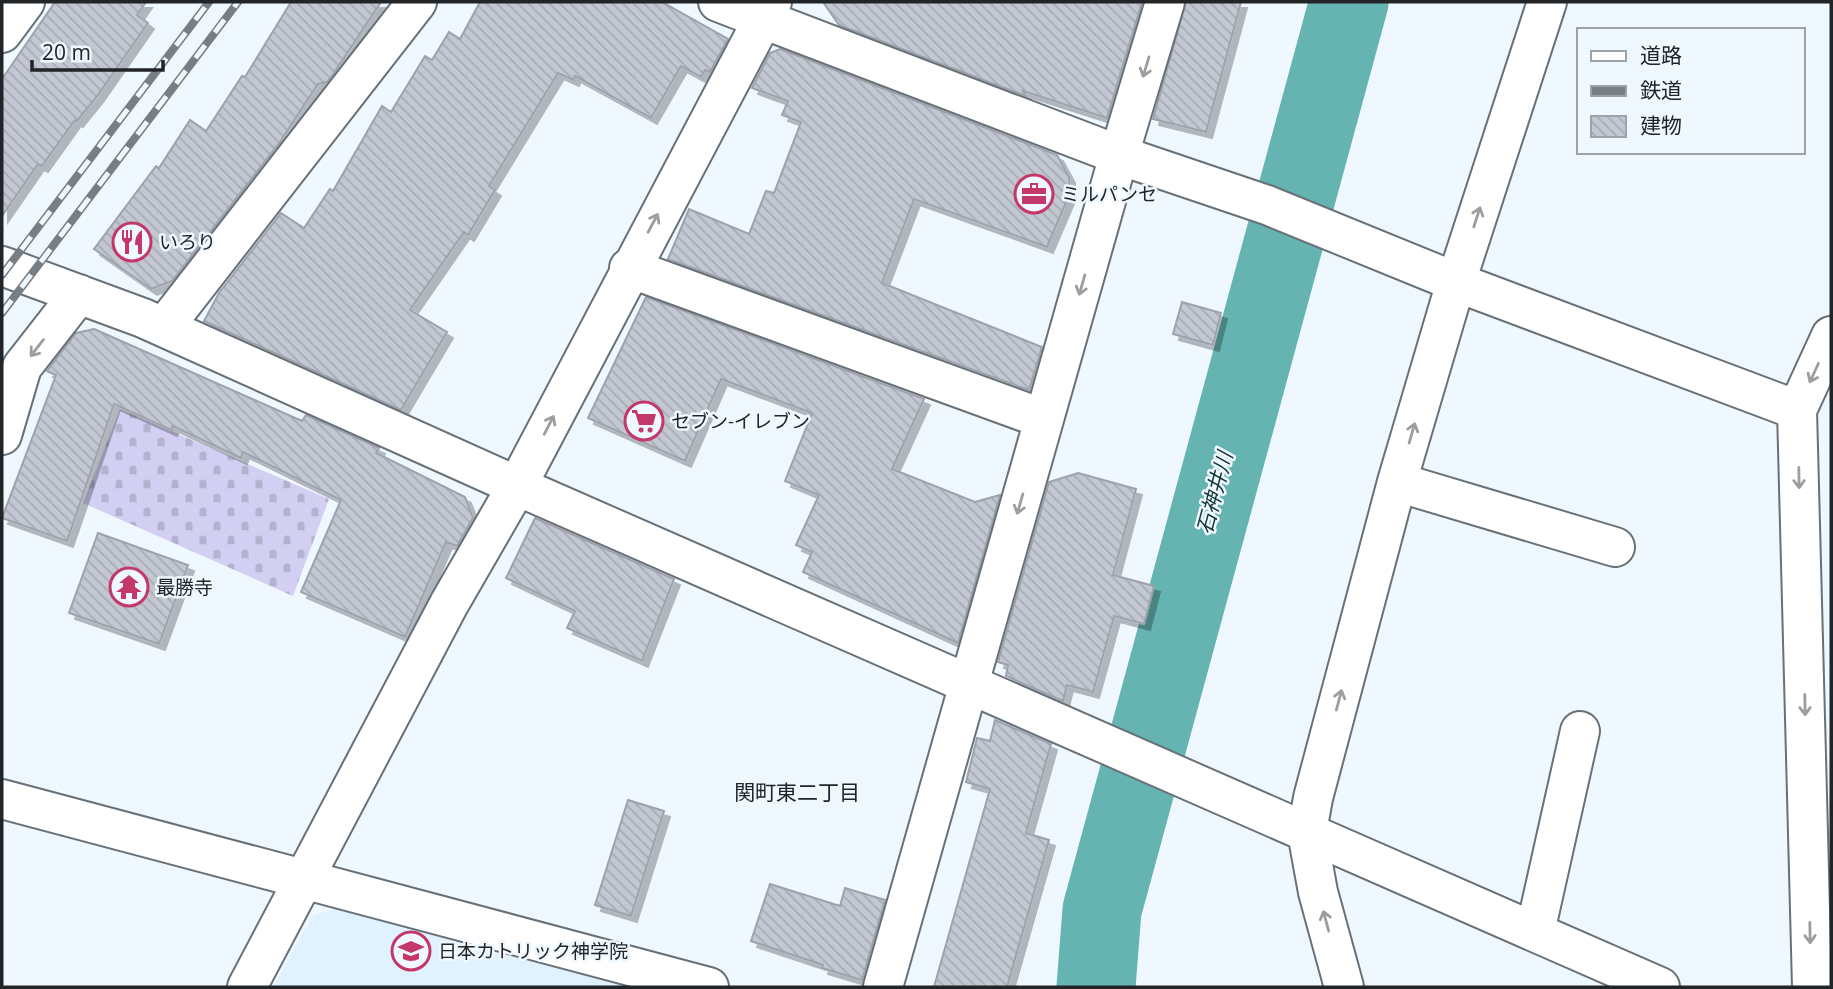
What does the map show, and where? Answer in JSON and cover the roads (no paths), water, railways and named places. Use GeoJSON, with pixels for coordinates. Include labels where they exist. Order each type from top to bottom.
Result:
{"type":"FeatureCollection","features":[{"type":"Feature","properties":{"kind":"street"},"geometry":{"type":"LineString","coordinates":[[2,33],[25,2]]}},
{"type":"Feature","properties":{"kind":"street"},"geometry":{"type":"LineString","coordinates":[[164,327],[417,2]]}},
{"type":"Feature","properties":{"kind":"street"},"geometry":{"type":"LineString","coordinates":[[718,2],[767,11],[1119,155],[1267,205],[1456,282],[1797,410]]}},
{"type":"Feature","properties":{"kind":"street"},"geometry":{"type":"LineString","coordinates":[[883,987],[1119,155],[1166,2]]}},
{"type":"Feature","properties":{"kind":"street"},"geometry":{"type":"LineString","coordinates":[[1345,987],[1318,891],[1307,832],[1313,798],[1397,482],[1456,282],[1547,2]]}},
{"type":"Feature","properties":{"kind":"street"},"geometry":{"type":"LineString","coordinates":[[247,987],[449,604],[517,486],[629,268],[767,11]]}},
{"type":"Feature","properties":{"kind":"street"},"geometry":{"type":"LineString","coordinates":[[2,266],[164,327],[517,486],[1660,987]]}},
{"type":"Feature","properties":{"kind":"street"},"geometry":{"type":"LineString","coordinates":[[629,268],[1044,419]]}},
{"type":"Feature","properties":{"kind":"street"},"geometry":{"type":"LineString","coordinates":[[2,435],[22,367],[79,294]]}},
{"type":"Feature","properties":{"kind":"street"},"geometry":{"type":"LineString","coordinates":[[1812,987],[1797,410],[1831,336]]}},
{"type":"Feature","properties":{"kind":"street"},"geometry":{"type":"LineString","coordinates":[[1397,482],[1615,547]]}},
{"type":"Feature","properties":{"kind":"street"},"geometry":{"type":"LineString","coordinates":[[1535,932],[1580,731]]}},
{"type":"Feature","properties":{"kind":"street"},"geometry":{"type":"LineString","coordinates":[[2,799],[709,987]]}},
{"type":"Feature","properties":{"kind":"waterway","name":"石神井川"},"geometry":{"type":"LineString","coordinates":[[1096,987],[1102,910],[1349,2]]}},
{"type":"Feature","properties":{"kind":"railway"},"geometry":{"type":"LineString","coordinates":[[2,275],[209,2]]}},
{"type":"Feature","properties":{"kind":"railway"},"geometry":{"type":"LineString","coordinates":[[2,313],[238,2]]}},
{"type":"Feature","properties":{"kind":"place","name":"ミルパンセ"},"geometry":{"type":"Point","coordinates":[1034,194]}},
{"type":"Feature","properties":{"kind":"place","name":"いろり"},"geometry":{"type":"Point","coordinates":[132,242]}},
{"type":"Feature","properties":{"kind":"place","name":"セブン-イレブン"},"geometry":{"type":"Point","coordinates":[644,421]}},
{"type":"Feature","properties":{"kind":"place","name":"最勝寺"},"geometry":{"type":"Point","coordinates":[129,587]}},
{"type":"Feature","properties":{"kind":"place","name":"日本カトリック神学院"},"geometry":{"type":"Point","coordinates":[411,951]}},
{"type":"Feature","properties":{"kind":"district","name":"関町東二丁目"},"geometry":{"type":"Point","coordinates":[797,793]}}]}
